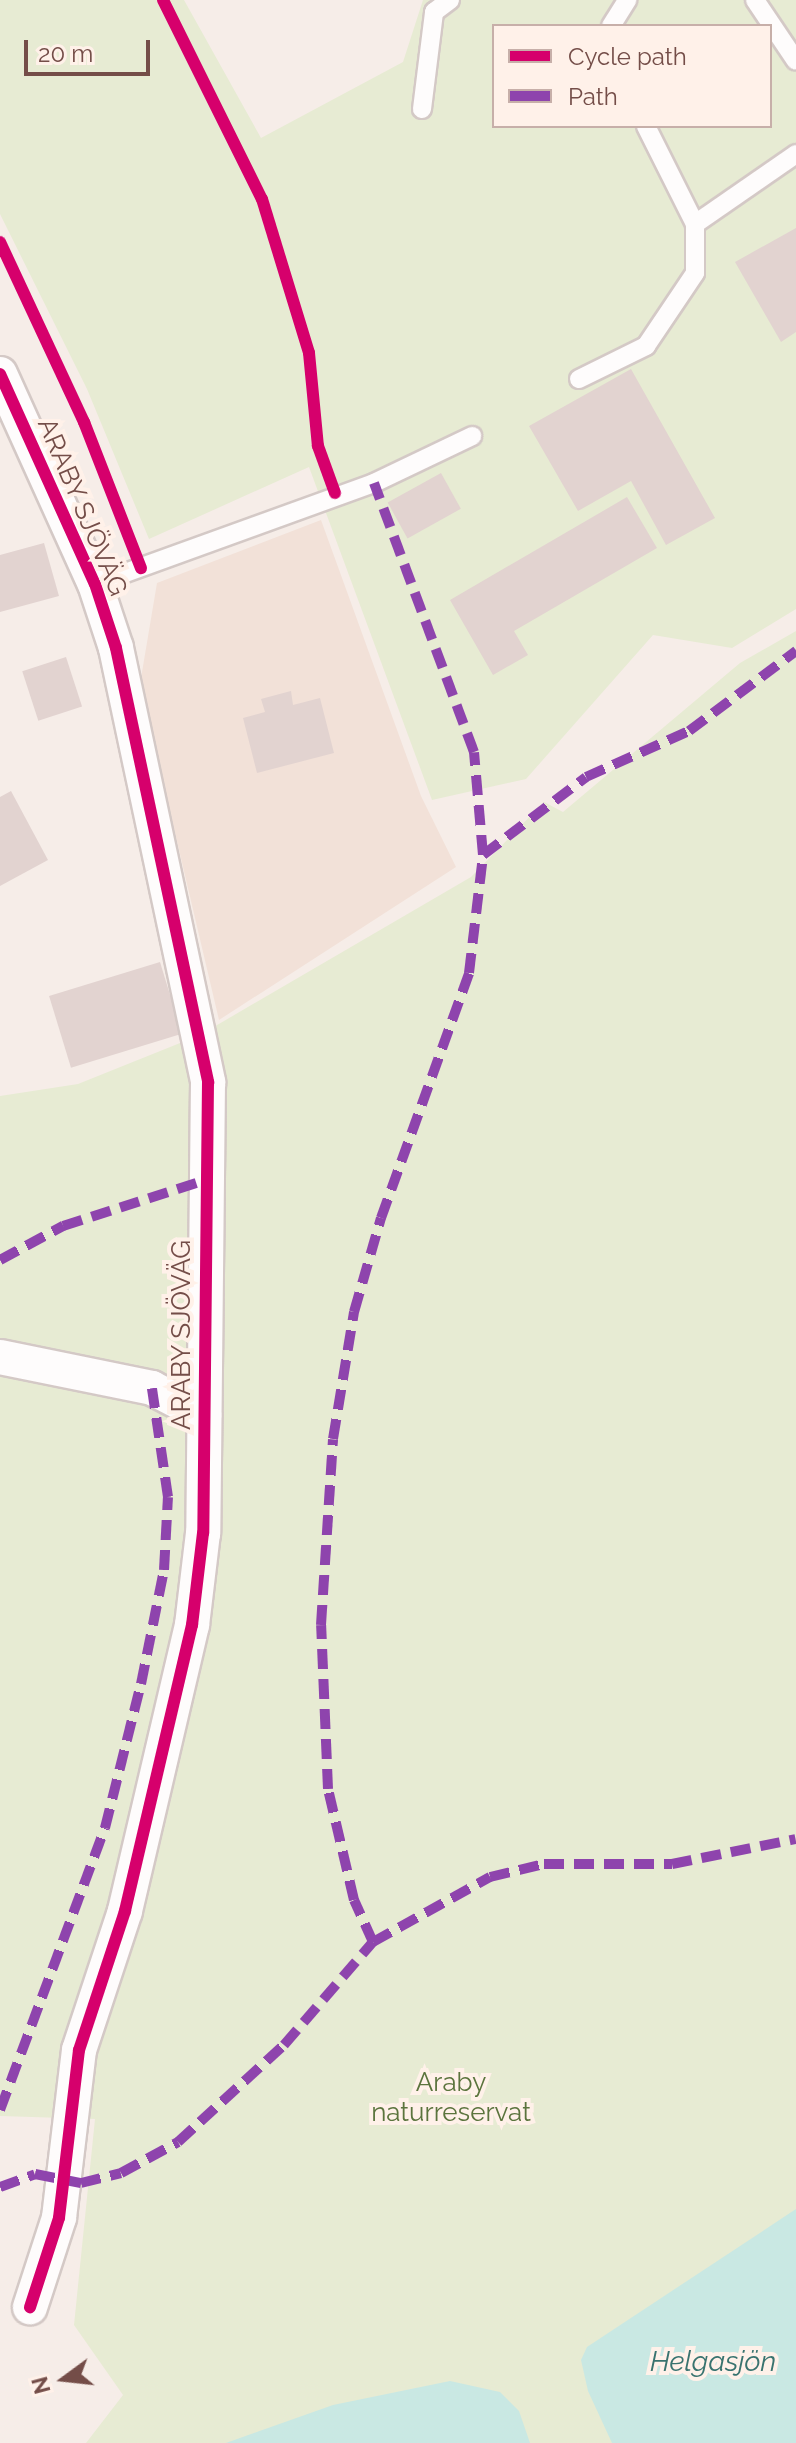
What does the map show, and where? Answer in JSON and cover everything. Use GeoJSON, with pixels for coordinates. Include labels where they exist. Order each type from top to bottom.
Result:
{"type":"FeatureCollection","features":[{"type":"Feature","properties":{"kind":"street","name":"ARABY SJÖVÄG"},"geometry":{"type":"LineString","coordinates":[[0,374],[95,584],[116,648],[208,1082],[203,1533],[192,1625],[125,1911],[79,2050],[59,2218],[30,2307]]}},
{"type":"Feature","properties":{"kind":"street"},"geometry":{"type":"LineString","coordinates":[[0,1357],[152,1388],[204,1415]]}},
{"type":"Feature","properties":{"kind":"lane"},"geometry":{"type":"LineString","coordinates":[[422,109],[434,12],[450,0]]}},
{"type":"Feature","properties":{"kind":"lane"},"geometry":{"type":"LineString","coordinates":[[612,24],[627,0]]}},
{"type":"Feature","properties":{"kind":"lane"},"geometry":{"type":"LineString","coordinates":[[755,0],[771,24]]}},
{"type":"Feature","properties":{"kind":"lane"},"geometry":{"type":"LineString","coordinates":[[772,25],[796,61]]}},
{"type":"Feature","properties":{"kind":"lane"},"geometry":{"type":"LineString","coordinates":[[579,379],[646,346],[678,308],[695,273],[695,224],[647,128]]}},
{"type":"Feature","properties":{"kind":"lane"},"geometry":{"type":"LineString","coordinates":[[695,224],[796,154]]}},
{"type":"Feature","properties":{"kind":"lane"},"geometry":{"type":"LineString","coordinates":[[95,584],[374,483],[472,436]]}},
{"type":"Feature","properties":{"kind":"shaded area"},"geometry":{"type":"Polygon","coordinates":[[[321,520],[421,796],[456,867],[219,1020],[140,684],[157,583],[321,520]]]}},
{"type":"Feature","properties":{"kind":"green space"},"geometry":{"type":"Polygon","coordinates":[[[0,0],[184,0],[261,138],[403,62],[423,0],[796,0],[796,609],[732,648],[653,635],[526,779],[432,800],[309,467],[149,539],[87,389],[0,214],[0,0]]]}},
{"type":"Feature","properties":{"kind":"green space","name":"Araby naturreservat"},"geometry":{"type":"Polygon","coordinates":[[[796,631],[796,2443],[86,2443],[123,2395],[74,2325],[95,2119],[0,2116],[0,1096],[78,1084],[200,1035],[471,877],[544,802],[563,812],[740,663],[796,631]]]}},
{"type":"Feature","properties":{"kind":"water","name":"Helgasjön"},"geometry":{"type":"Polygon","coordinates":[[[796,2209],[796,2443],[612,2443],[588,2391],[581,2360],[587,2347],[796,2209]]]}},
{"type":"Feature","properties":{"kind":"water"},"geometry":{"type":"Polygon","coordinates":[[[450,2381],[500,2392],[519,2411],[530,2443],[226,2443],[333,2405],[450,2381]]]}},
{"type":"Feature","properties":{"kind":"building"},"geometry":{"type":"Polygon","coordinates":[[[796,228],[796,332],[781,342],[735,262],[796,228]]]}},
{"type":"Feature","properties":{"kind":"building"},"geometry":{"type":"Polygon","coordinates":[[[631,369],[715,518],[666,545],[631,481],[578,511],[529,426],[631,369]]]}},
{"type":"Feature","properties":{"kind":"building"},"geometry":{"type":"Polygon","coordinates":[[[441,473],[461,509],[408,538],[388,503],[441,473]]]}},
{"type":"Feature","properties":{"kind":"building"},"geometry":{"type":"Polygon","coordinates":[[[627,497],[657,548],[514,631],[528,655],[493,675],[450,600],[627,497]]]}},
{"type":"Feature","properties":{"kind":"building"},"geometry":{"type":"Polygon","coordinates":[[[44,543],[59,596],[0,612],[0,555],[44,543]]]}},
{"type":"Feature","properties":{"kind":"building"},"geometry":{"type":"Polygon","coordinates":[[[66,657],[82,706],[38,721],[22,671],[66,657]]]}},
{"type":"Feature","properties":{"kind":"building"},"geometry":{"type":"Polygon","coordinates":[[[291,691],[293,705],[320,698],[334,753],[257,773],[243,718],[265,712],[261,699],[291,691]]]}},
{"type":"Feature","properties":{"kind":"building"},"geometry":{"type":"Polygon","coordinates":[[[11,791],[48,860],[0,886],[0,797],[11,791]]]}},
{"type":"Feature","properties":{"kind":"building"},"geometry":{"type":"Polygon","coordinates":[[[160,962],[182,1034],[71,1068],[49,996],[160,962]]]}},
{"type":"Feature","properties":{"kind":"marked path"},"geometry":{"type":"LineString","coordinates":[[373,1942],[354,1900],[328,1789],[321,1625],[333,1439],[354,1312],[381,1218],[469,973],[483,855],[474,752],[374,483]]}},
{"type":"Feature","properties":{"kind":"marked path"},"geometry":{"type":"LineString","coordinates":[[483,855],[586,777],[689,731],[796,651]]}},
{"type":"Feature","properties":{"kind":"marked path"},"geometry":{"type":"LineString","coordinates":[[0,1260],[63,1226],[205,1180]]}},
{"type":"Feature","properties":{"kind":"marked path"},"geometry":{"type":"LineString","coordinates":[[0,2110],[105,1828],[141,1684],[164,1570],[168,1497],[152,1388]]}},
{"type":"Feature","properties":{"kind":"marked path"},"geometry":{"type":"LineString","coordinates":[[0,2187],[35,2174],[81,2183],[121,2173],[178,2142],[284,2045],[373,1942],[490,1877],[544,1864],[672,1864],[796,1839]]}},
{"type":"Feature","properties":{"kind":"cycle path"},"geometry":{"type":"LineString","coordinates":[[163,0],[262,199],[309,353],[318,446],[335,493]]}},
{"type":"Feature","properties":{"kind":"cycle path"},"geometry":{"type":"LineString","coordinates":[[0,242],[84,422],[141,568]]}},
{"type":"Feature","properties":{"kind":"cycle path"},"geometry":{"type":"LineString","coordinates":[[0,374],[95,584],[116,648],[208,1082],[203,1533],[192,1625],[125,1911],[79,2050],[59,2218],[30,2307]]}}]}
